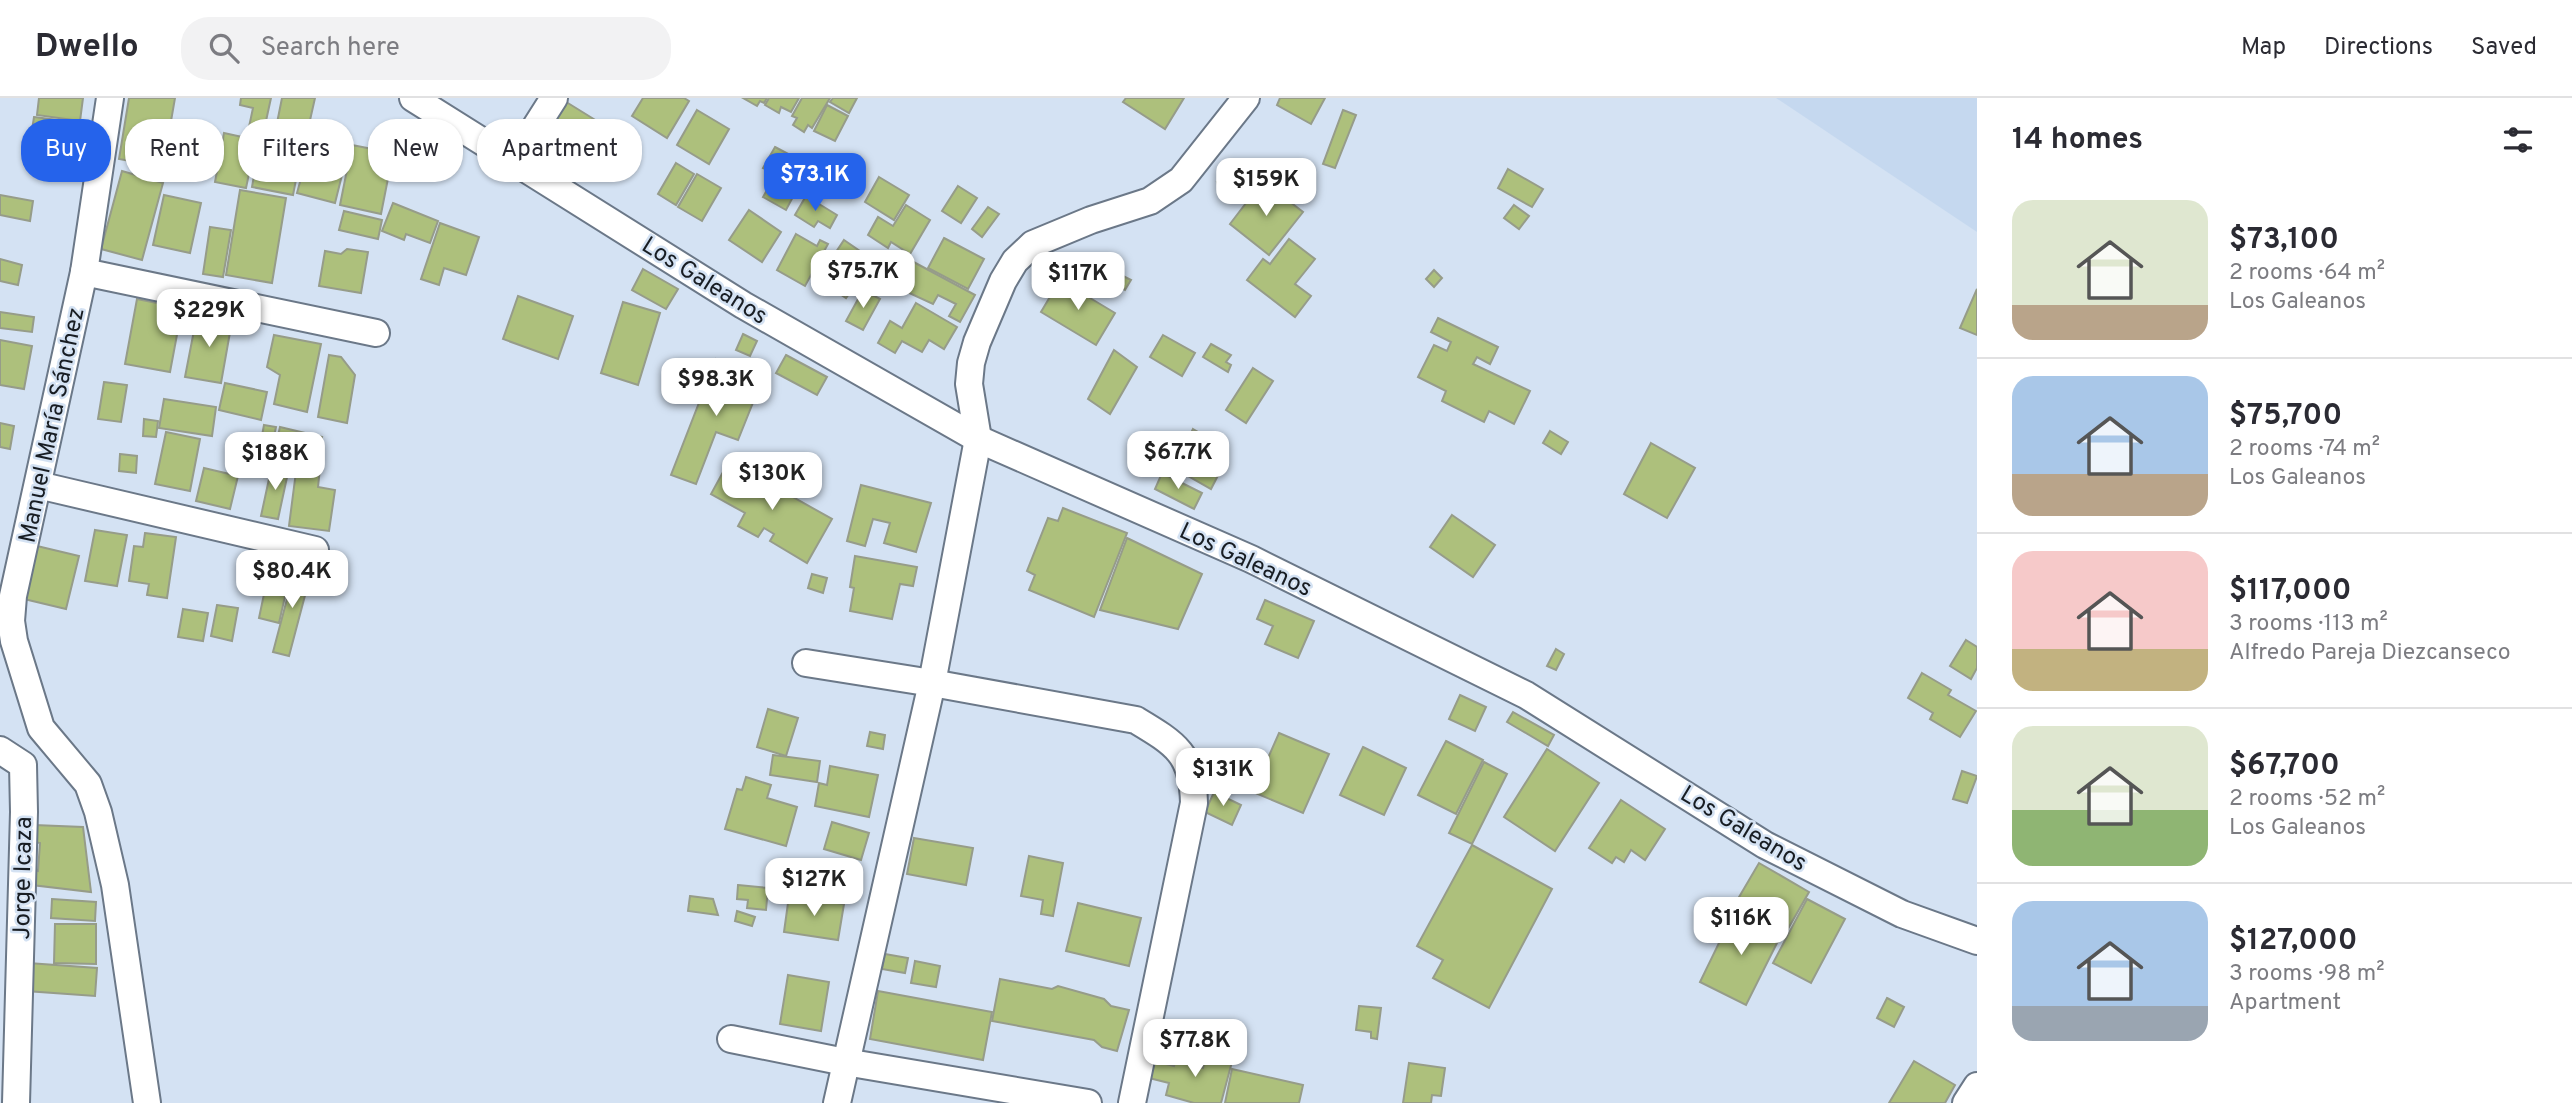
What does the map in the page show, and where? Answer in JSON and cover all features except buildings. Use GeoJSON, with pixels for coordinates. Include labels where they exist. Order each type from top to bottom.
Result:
{"type":"FeatureCollection","features":[{"type":"Feature","properties":{"kind":"street","name":"Manuel María Sánchez"},"geometry":{"type":"LineString","coordinates":[[110,98],[84,272],[13,596],[7,651],[41,728],[88,784],[98,812],[115,885],[147,1103]]}},
{"type":"Feature","properties":{"kind":"street","name":"Los Galeanos"},"geometry":{"type":"LineString","coordinates":[[414,98],[477,138]]}},
{"type":"Feature","properties":{"kind":"street"},"geometry":{"type":"LineString","coordinates":[[541,119],[554,98]]}},
{"type":"Feature","properties":{"kind":"street"},"geometry":{"type":"LineString","coordinates":[[837,1103],[932,682],[978,439],[969,384],[976,342],[1003,281],[1015,261],[1032,244],[1091,220],[1150,201],[1181,180],[1246,98]]}},
{"type":"Feature","properties":{"kind":"street","name":"Los Galeanos"},"geometry":{"type":"LineString","coordinates":[[547,182],[743,305],[978,439],[1251,559],[1513,689],[1765,845],[1902,914],[1977,941]]}},
{"type":"Feature","properties":{"kind":"street"},"geometry":{"type":"LineString","coordinates":[[84,272],[376,333]]}},
{"type":"Feature","properties":{"kind":"street"},"geometry":{"type":"LineString","coordinates":[[38,485],[315,550]]}},
{"type":"Feature","properties":{"kind":"street"},"geometry":{"type":"LineString","coordinates":[[806,663],[932,682],[1136,720],[1180,751],[1193,776],[1194,803],[1132,1103]]}},
{"type":"Feature","properties":{"kind":"street"},"geometry":{"type":"LineString","coordinates":[[0,750],[23,765],[25,748],[41,728]]}},
{"type":"Feature","properties":{"kind":"street","name":"Jorge Icaza"},"geometry":{"type":"LineString","coordinates":[[16,1103],[23,765]]}},
{"type":"Feature","properties":{"kind":"street"},"geometry":{"type":"LineString","coordinates":[[731,1039],[845,1062],[1088,1103]]}},
{"type":"Feature","properties":{"kind":"street"},"geometry":{"type":"LineString","coordinates":[[1966,1103],[1977,1086]]}},
{"type":"Feature","properties":{"kind":"shaded area"},"geometry":{"type":"Polygon","coordinates":[[[1776,98],[1977,98],[1977,232],[1776,98]]]}}]}
